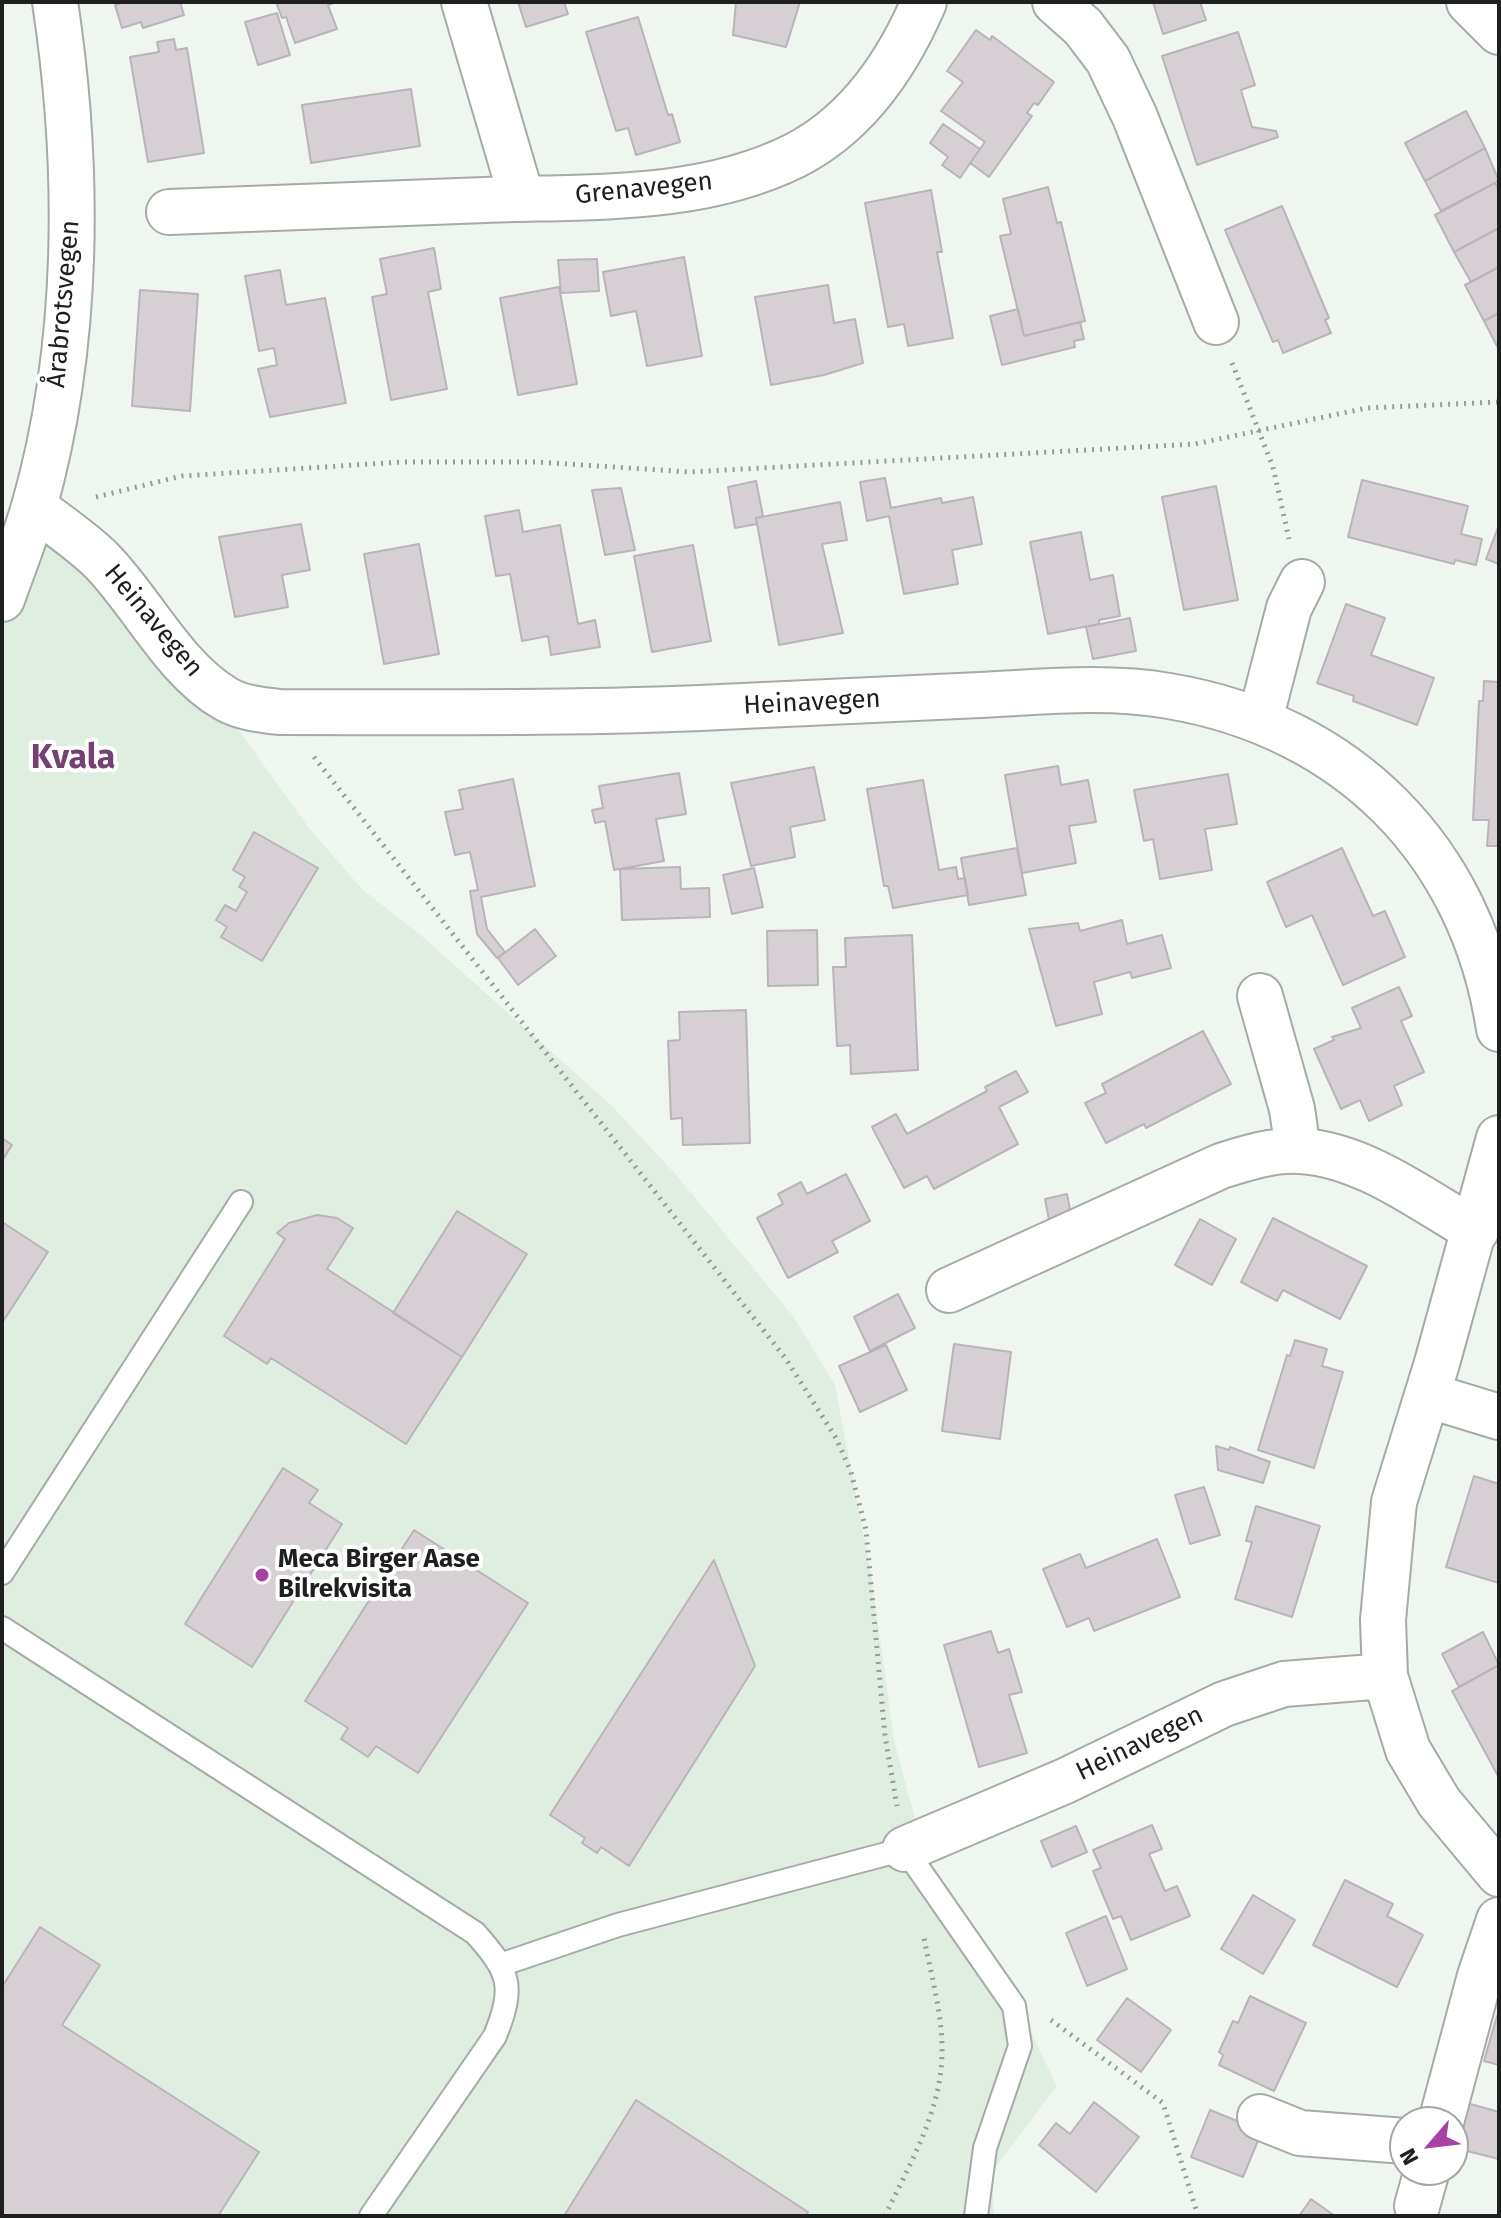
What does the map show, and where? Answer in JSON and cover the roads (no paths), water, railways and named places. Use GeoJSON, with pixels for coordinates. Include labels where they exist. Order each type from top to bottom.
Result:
{"type":"FeatureCollection","features":[{"type":"Feature","properties":{"kind":"street","name":"Årabrotsvegen"},"geometry":{"type":"LineString","coordinates":[[2,599],[35,500],[56,400],[68,291],[71,218],[67,82],[55,2]]}},
{"type":"Feature","properties":{"kind":"street"},"geometry":{"type":"LineString","coordinates":[[464,2],[522,199]]}},
{"type":"Feature","properties":{"kind":"street","name":"Grenavegen"},"geometry":{"type":"LineString","coordinates":[[169,212],[665,192],[753,174],[796,154],[841,125],[877,86],[908,39],[924,2]]}},
{"type":"Feature","properties":{"kind":"street"},"geometry":{"type":"LineString","coordinates":[[1055,2],[1083,27],[1108,60],[1135,117],[1216,322]]}},
{"type":"Feature","properties":{"kind":"street"},"geometry":{"type":"LineString","coordinates":[[1469,2],[1499,32]]}},
{"type":"Feature","properties":{"kind":"street","name":"Heinavegen"},"geometry":{"type":"LineString","coordinates":[[35,500],[100,559],[172,648],[206,684],[226,699],[253,709],[279,712],[712,708],[1060,691],[1168,696],[1260,720],[1334,757],[1389,804],[1436,861],[1470,923],[1496,986],[1499,1029]]}},
{"type":"Feature","properties":{"kind":"street"},"geometry":{"type":"LineString","coordinates":[[1260,720],[1289,608],[1302,582]]}},
{"type":"Feature","properties":{"kind":"street"},"geometry":{"type":"LineString","coordinates":[[1260,996],[1292,1109],[1298,1150]]}},
{"type":"Feature","properties":{"kind":"street"},"geometry":{"type":"LineString","coordinates":[[1499,1138],[1476,1231],[1394,1502],[1383,1620],[1385,1676],[1408,1750],[1439,1802],[1499,1874]]}},
{"type":"Feature","properties":{"kind":"street"},"geometry":{"type":"LineString","coordinates":[[949,1290],[1221,1166],[1253,1156],[1298,1150],[1330,1155],[1362,1167],[1476,1231]]}},
{"type":"Feature","properties":{"kind":"street"},"geometry":{"type":"LineString","coordinates":[[1427,1395],[1499,1417]]}},
{"type":"Feature","properties":{"kind":"street","name":"Heinavegen"},"geometry":{"type":"LineString","coordinates":[[905,1849],[1065,1781],[1224,1704],[1284,1684],[1385,1676]]}},
{"type":"Feature","properties":{"kind":"street"},"geometry":{"type":"LineString","coordinates":[[1446,2106],[1499,1920]]}},
{"type":"Feature","properties":{"kind":"street"},"geometry":{"type":"LineString","coordinates":[[1260,2117],[1300,2133],[1389,2140]]}},
{"type":"Feature","properties":{"kind":"lane"},"geometry":{"type":"LineString","coordinates":[[2,1573],[241,1202]]}},
{"type":"Feature","properties":{"kind":"lane"},"geometry":{"type":"LineString","coordinates":[[2,1628],[475,1933],[503,1964],[508,2004],[495,2036],[371,2216]]}},
{"type":"Feature","properties":{"kind":"lane"},"geometry":{"type":"LineString","coordinates":[[503,1964],[618,1925],[905,1849],[1014,2006],[1020,2046],[985,2148],[976,2216]]}},
{"type":"Feature","properties":{"kind":"place","name":"Meca Birger Aase Bilrekvisita"},"geometry":{"type":"Point","coordinates":[262,1575]}},
{"type":"Feature","properties":{"kind":"district","name":"Kvala"},"geometry":{"type":"Point","coordinates":[73,759]}}]}
